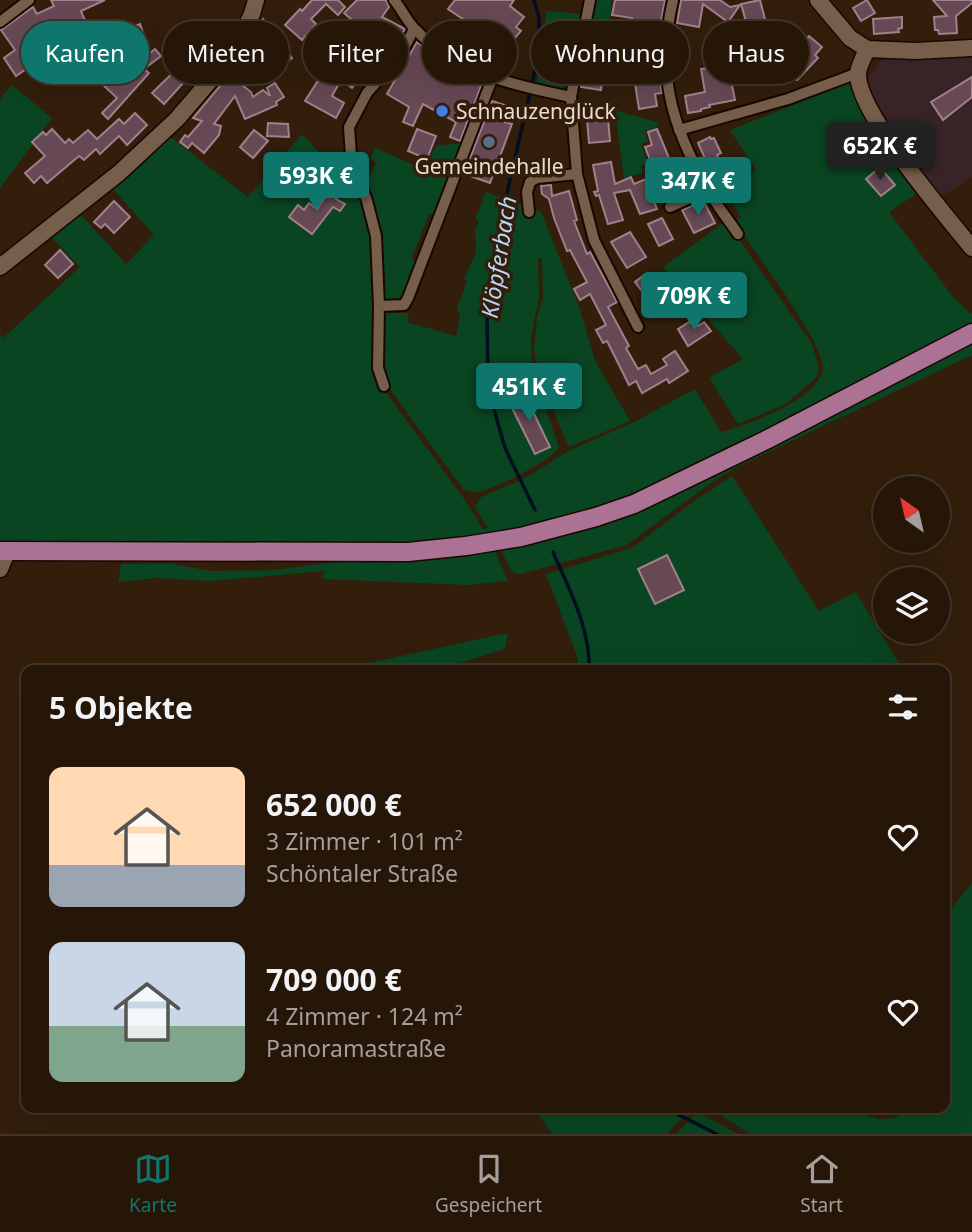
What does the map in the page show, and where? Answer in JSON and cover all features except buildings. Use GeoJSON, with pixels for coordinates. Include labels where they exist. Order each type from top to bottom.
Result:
{"type":"FeatureCollection","features":[{"type":"Feature","properties":{"kind":"main road"},"geometry":{"type":"LineString","coordinates":[[4,551],[397,552],[438,550],[521,537],[596,517],[669,489],[972,333]]}},
{"type":"Feature","properties":{"kind":"street"},"geometry":{"type":"LineString","coordinates":[[0,22],[29,0]]}},
{"type":"Feature","properties":{"kind":"street"},"geometry":{"type":"LineString","coordinates":[[0,267],[119,173],[177,119],[230,56],[252,14],[256,0]]}},
{"type":"Feature","properties":{"kind":"street"},"geometry":{"type":"LineString","coordinates":[[394,0],[422,36]]}},
{"type":"Feature","properties":{"kind":"street"},"geometry":{"type":"LineString","coordinates":[[590,0],[571,97],[577,174],[594,240],[638,327]]}},
{"type":"Feature","properties":{"kind":"street"},"geometry":{"type":"LineString","coordinates":[[673,0],[666,29],[665,71],[671,105],[679,130],[708,190],[738,234]]}},
{"type":"Feature","properties":{"kind":"street"},"geometry":{"type":"LineString","coordinates":[[818,0],[850,38],[867,49],[915,51],[972,48]]}},
{"type":"Feature","properties":{"kind":"street"},"geometry":{"type":"LineString","coordinates":[[384,386],[378,368],[376,236],[351,156],[349,127],[367,93],[401,54],[414,29]]}},
{"type":"Feature","properties":{"kind":"street"},"geometry":{"type":"LineString","coordinates":[[867,49],[858,73],[865,98],[900,157],[972,248]]}},
{"type":"Feature","properties":{"kind":"street"},"geometry":{"type":"LineString","coordinates":[[679,130],[788,99],[858,73]]}},
{"type":"Feature","properties":{"kind":"street"},"geometry":{"type":"LineString","coordinates":[[379,306],[404,305],[408,298],[490,84]]}},
{"type":"Feature","properties":{"kind":"street"},"geometry":{"type":"LineString","coordinates":[[509,84],[571,97]]}},
{"type":"Feature","properties":{"kind":"street"},"geometry":{"type":"LineString","coordinates":[[529,212],[527,192],[530,182],[537,178],[577,174]]}},
{"type":"Feature","properties":{"kind":"street"},"geometry":{"type":"LineString","coordinates":[[670,207],[708,190]]}},
{"type":"Feature","properties":{"kind":"street"},"geometry":{"type":"LineString","coordinates":[[0,569],[4,551]]}},
{"type":"Feature","properties":{"kind":"shaded area"},"geometry":{"type":"Polygon","coordinates":[[[972,53],[972,177],[947,193],[938,194],[879,118],[868,89],[869,77],[879,62],[892,57],[972,53]]]}},
{"type":"Feature","properties":{"kind":"green space"},"geometry":{"type":"Polygon","coordinates":[[[594,0],[612,0],[610,21],[589,21],[594,0]]]}},
{"type":"Feature","properties":{"kind":"green space"},"geometry":{"type":"Polygon","coordinates":[[[546,11],[585,14],[583,21],[546,21],[546,11]]]}},
{"type":"Feature","properties":{"kind":"green space"},"geometry":{"type":"Polygon","coordinates":[[[849,83],[891,158],[916,194],[889,212],[953,297],[972,313],[972,325],[659,486],[566,520],[445,543],[0,543],[0,335],[3,338],[80,267],[52,238],[81,215],[126,264],[154,235],[113,189],[168,135],[248,197],[302,134],[342,177],[355,174],[374,260],[381,386],[465,500],[483,529],[488,528],[475,507],[481,497],[527,477],[568,451],[632,423],[695,389],[721,432],[781,409],[810,390],[819,379],[823,368],[820,356],[786,295],[734,222],[741,217],[723,190],[756,170],[730,130],[849,83]]]}},
{"type":"Feature","properties":{"kind":"green space"},"geometry":{"type":"Polygon","coordinates":[[[536,84],[566,84],[557,89],[536,84]]]}},
{"type":"Feature","properties":{"kind":"green space"},"geometry":{"type":"Polygon","coordinates":[[[12,85],[52,118],[0,188],[0,99],[12,85]]]}},
{"type":"Feature","properties":{"kind":"green space"},"geometry":{"type":"Polygon","coordinates":[[[615,110],[658,123],[657,127],[645,131],[648,142],[641,144],[648,163],[641,166],[643,173],[624,178],[615,110]]]}},
{"type":"Feature","properties":{"kind":"green space"},"geometry":{"type":"Polygon","coordinates":[[[463,143],[436,212],[429,215],[412,257],[416,266],[404,295],[394,302],[385,299],[381,295],[361,170],[370,175],[376,163],[370,158],[375,148],[424,169],[436,146],[463,143]]]}},
{"type":"Feature","properties":{"kind":"green space"},"geometry":{"type":"Polygon","coordinates":[[[486,192],[541,212],[580,309],[595,361],[630,421],[569,447],[539,377],[534,350],[537,318],[543,297],[542,258],[538,259],[539,297],[531,337],[531,358],[534,375],[559,447],[547,459],[523,473],[476,492],[464,490],[389,388],[380,367],[383,313],[409,313],[407,322],[456,336],[460,316],[457,309],[467,281],[464,279],[476,252],[475,230],[479,221],[475,219],[486,192]]]}},
{"type":"Feature","properties":{"kind":"green space"},"geometry":{"type":"Polygon","coordinates":[[[726,221],[812,344],[819,368],[816,378],[785,404],[738,424],[709,378],[743,359],[663,267],[726,221]]]}},
{"type":"Feature","properties":{"kind":"green space"},"geometry":{"type":"Polygon","coordinates":[[[972,340],[972,355],[739,466],[712,482],[627,545],[520,574],[511,571],[500,548],[675,494],[972,340]]]}},
{"type":"Feature","properties":{"kind":"green space"},"geometry":{"type":"Polygon","coordinates":[[[732,476],[819,611],[856,592],[873,620],[873,644],[887,644],[900,665],[578,665],[546,574],[632,548],[732,476]]]}},
{"type":"Feature","properties":{"kind":"green space"},"geometry":{"type":"Polygon","coordinates":[[[494,549],[508,581],[469,585],[323,579],[324,571],[210,581],[157,578],[118,582],[121,564],[173,564],[210,571],[275,570],[352,560],[494,549]]]}},
{"type":"Feature","properties":{"kind":"green space"},"geometry":{"type":"Polygon","coordinates":[[[508,633],[505,649],[453,665],[359,665],[508,633]]]}},
{"type":"Feature","properties":{"kind":"green space"},"geometry":{"type":"Polygon","coordinates":[[[972,883],[972,1134],[751,1134],[719,1113],[858,1113],[880,1119],[894,1118],[903,1113],[950,1113],[950,910],[972,883]]]}},
{"type":"Feature","properties":{"kind":"green space"},"geometry":{"type":"Polygon","coordinates":[[[537,1113],[687,1113],[667,1134],[553,1134],[537,1113]]]}},
{"type":"Feature","properties":{"kind":"green space"},"geometry":{"type":"Polygon","coordinates":[[[702,1114],[738,1134],[676,1134],[694,1115],[702,1114]]]}},
{"type":"Feature","properties":{"kind":"waterway","name":"Klöpferbach"},"geometry":{"type":"LineString","coordinates":[[534,0],[539,18],[539,53],[503,211],[487,310],[488,388],[505,448],[535,510]]}},
{"type":"Feature","properties":{"kind":"waterway","name":"Klöpferbach"},"geometry":{"type":"LineString","coordinates":[[553,552],[583,625],[589,665]]}},
{"type":"Feature","properties":{"kind":"waterway","name":"Klöpferbach"},"geometry":{"type":"LineString","coordinates":[[675,1113],[717,1134]]}},
{"type":"Feature","properties":{"kind":"place","name":"Schnauzenglück"},"geometry":{"type":"Point","coordinates":[442,111]}},
{"type":"Feature","properties":{"kind":"place","name":"Gemeindehalle"},"geometry":{"type":"Point","coordinates":[489,142]}}]}
